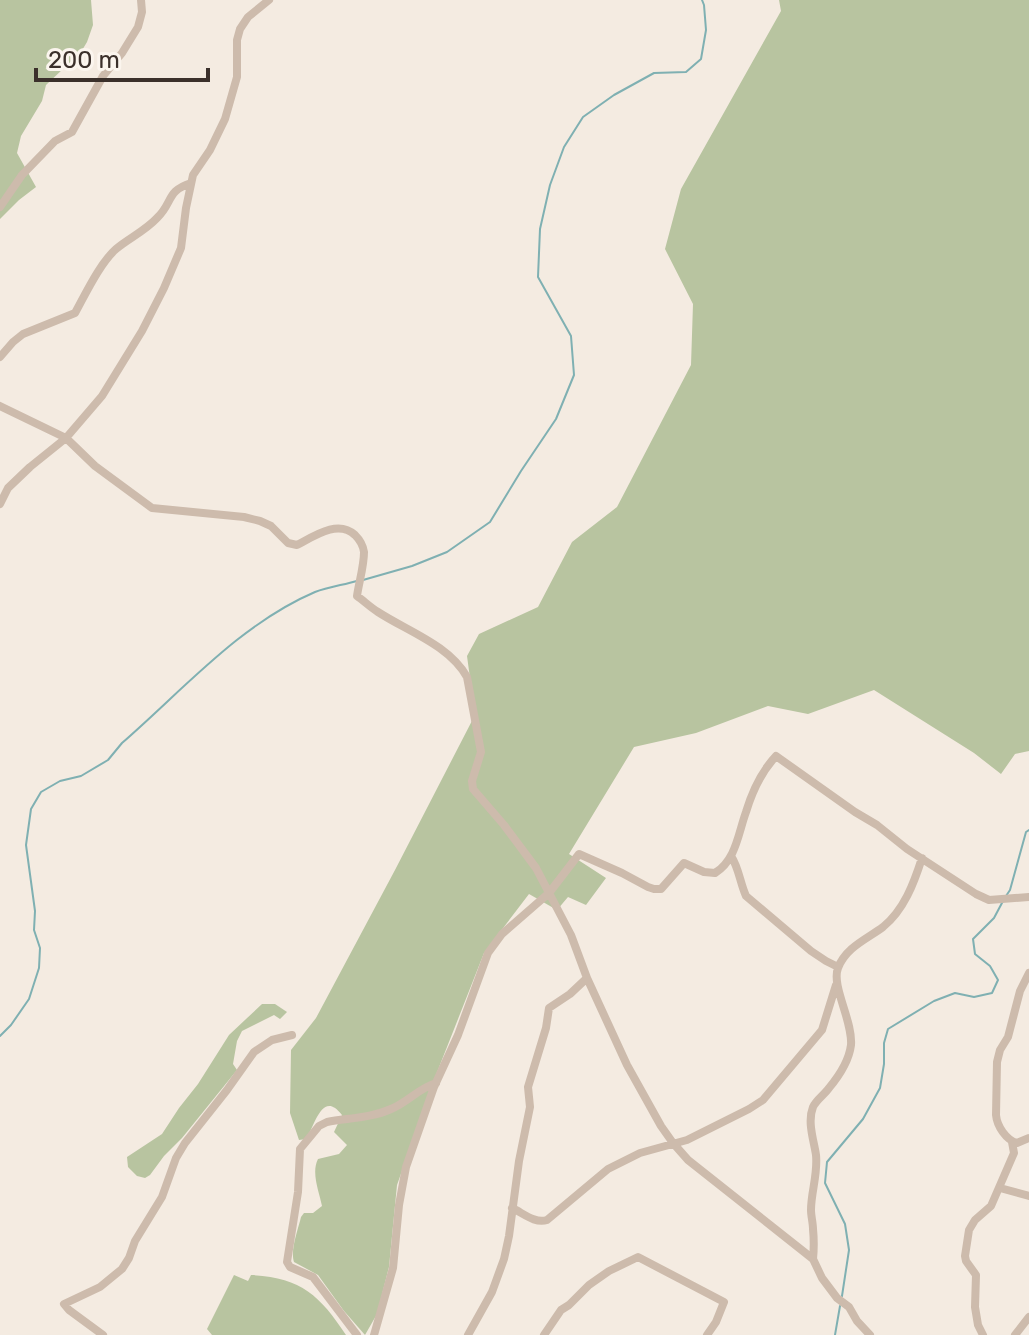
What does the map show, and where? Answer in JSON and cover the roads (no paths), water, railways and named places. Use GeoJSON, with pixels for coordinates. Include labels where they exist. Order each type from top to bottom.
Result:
{"type":"FeatureCollection","features":[{"type":"Feature","properties":{"kind":"street"},"geometry":{"type":"LineString","coordinates":[[0,207],[22,175],[55,141],[72,132],[103,76],[138,27],[141,0]]}},
{"type":"Feature","properties":{"kind":"street"},"geometry":{"type":"LineString","coordinates":[[0,504],[8,488],[66,438],[102,396],[142,331],[181,248],[193,175],[225,119],[237,77],[240,29],[248,17],[269,0]]}},
{"type":"Feature","properties":{"kind":"street"},"geometry":{"type":"LineString","coordinates":[[0,357],[23,334],[75,313],[88,287],[113,251],[161,215],[173,191],[191,183]]}},
{"type":"Feature","properties":{"kind":"street"},"geometry":{"type":"LineString","coordinates":[[0,406],[66,438],[95,466],[152,508],[260,521],[271,526],[288,543],[297,545],[326,530],[344,529],[358,537],[363,546],[357,596],[430,642],[461,667],[467,677],[481,752],[472,781],[473,789],[536,868],[571,935],[627,1065],[673,1143],[688,1160],[813,1259],[822,1278],[870,1335]]}},
{"type":"Feature","properties":{"kind":"street"},"geometry":{"type":"LineString","coordinates":[[374,1335],[393,1268],[402,1184],[422,1120],[488,953],[502,934],[549,893],[579,854],[654,889],[661,889],[684,863],[704,872],[715,873],[731,856],[755,789],[764,770],[776,756],[976,894],[989,900],[1029,897]]}},
{"type":"Feature","properties":{"kind":"street"},"geometry":{"type":"LineString","coordinates":[[731,856],[746,896],[811,951],[838,967]]}},
{"type":"Feature","properties":{"kind":"street"},"geometry":{"type":"LineString","coordinates":[[512,1208],[537,1221],[547,1220],[608,1169],[640,1153],[687,1140],[763,1100],[822,1030],[837,984],[838,967],[855,945],[885,925],[896,913],[914,881],[922,858]]}},
{"type":"Feature","properties":{"kind":"street"},"geometry":{"type":"LineString","coordinates":[[983,1335],[975,1307],[976,1275],[965,1256],[969,1230],[991,1206],[1014,1153],[1012,1142],[997,1123],[997,1062],[1029,973]]}},
{"type":"Feature","properties":{"kind":"street"},"geometry":{"type":"LineString","coordinates":[[468,1335],[492,1292],[504,1259],[530,1107],[528,1087],[549,1008],[587,978]]}},
{"type":"Feature","properties":{"kind":"street"},"geometry":{"type":"LineString","coordinates":[[813,1259],[811,1211],[816,1156],[812,1133],[813,1106],[846,1063],[851,1049],[848,1018],[837,984]]}},
{"type":"Feature","properties":{"kind":"street"},"geometry":{"type":"LineString","coordinates":[[103,1335],[64,1304],[100,1287],[122,1269],[162,1197],[176,1158],[185,1143],[254,1052],[272,1040],[292,1035]]}},
{"type":"Feature","properties":{"kind":"street"},"geometry":{"type":"LineString","coordinates":[[357,1335],[313,1277],[290,1267],[287,1262],[298,1192],[300,1149],[319,1126],[327,1122],[387,1111],[436,1083]]}},
{"type":"Feature","properties":{"kind":"street"},"geometry":{"type":"LineString","coordinates":[[1012,1142],[1029,1138]]}},
{"type":"Feature","properties":{"kind":"street"},"geometry":{"type":"LineString","coordinates":[[1000,1188],[1029,1196]]}},
{"type":"Feature","properties":{"kind":"street"},"geometry":{"type":"LineString","coordinates":[[544,1335],[561,1310],[589,1285],[638,1257],[724,1302],[707,1335]]}},
{"type":"Feature","properties":{"kind":"street"},"geometry":{"type":"LineString","coordinates":[[1015,1335],[1029,1317]]}},
{"type":"Feature","properties":{"kind":"waterway"},"geometry":{"type":"LineString","coordinates":[[363,580],[447,552],[490,522],[556,419],[574,375],[571,336],[538,277],[540,229],[550,185],[564,147],[583,117],[654,73],[686,72],[701,59],[706,30],[702,0]]}},
{"type":"Feature","properties":{"kind":"waterway"},"geometry":{"type":"LineString","coordinates":[[0,1036],[29,999],[39,968],[40,948],[34,930],[35,911],[26,845],[31,809],[41,792],[60,781],[81,776],[108,760],[190,680],[262,622],[315,592],[357,581]]}},
{"type":"Feature","properties":{"kind":"waterway"},"geometry":{"type":"LineString","coordinates":[[1006,896],[1029,830]]}},
{"type":"Feature","properties":{"kind":"waterway"},"geometry":{"type":"LineString","coordinates":[[842,1296],[849,1250],[845,1224],[825,1183],[827,1162],[863,1119],[880,1088],[888,1029],[934,1001],[955,993],[974,997],[992,993],[998,980],[990,966],[975,954],[973,939],[994,918],[1003,901]]}},
{"type":"Feature","properties":{"kind":"waterway"},"geometry":{"type":"LineString","coordinates":[[835,1335],[840,1306]]}}]}
